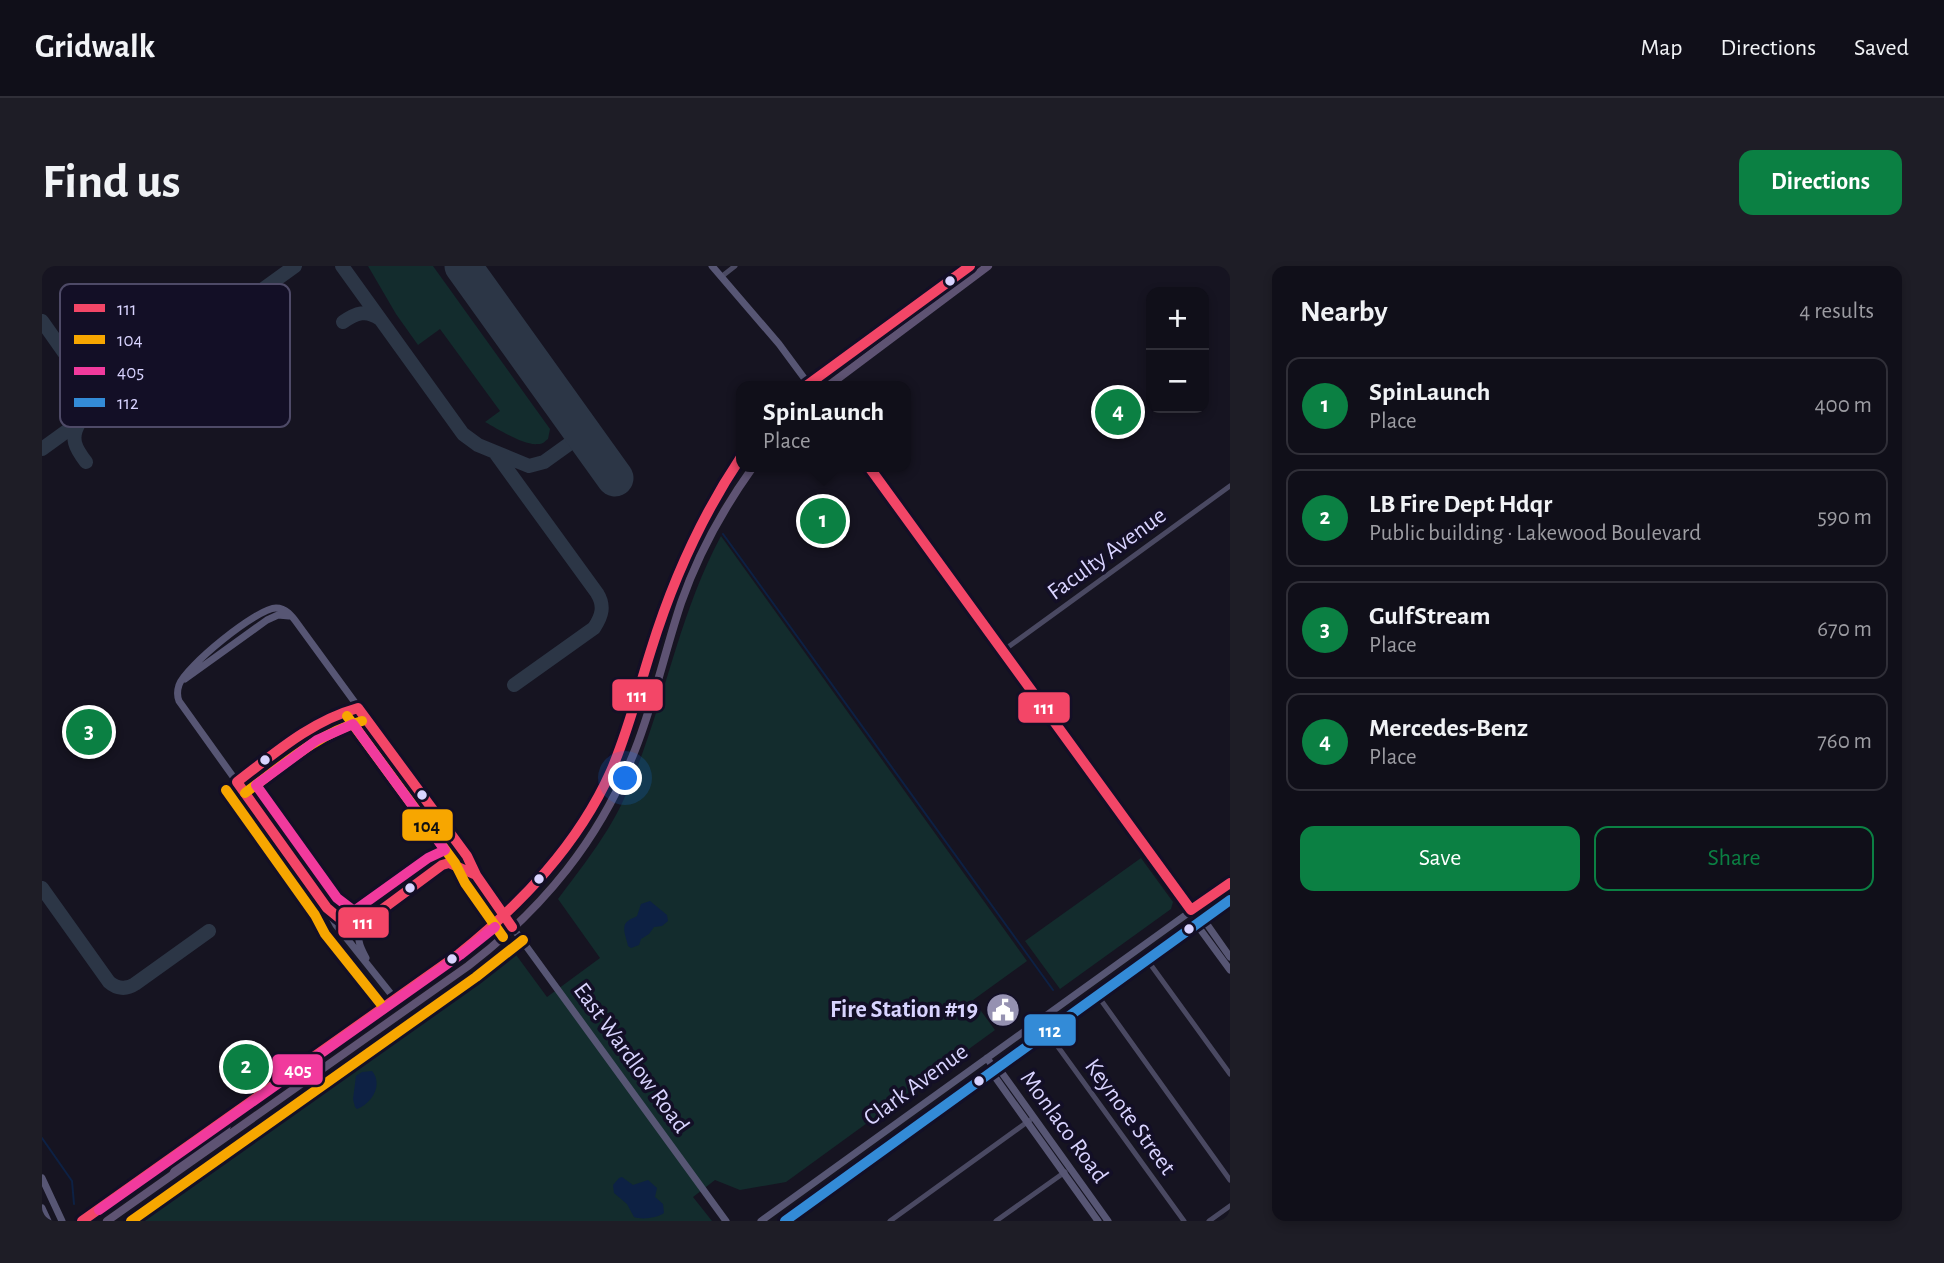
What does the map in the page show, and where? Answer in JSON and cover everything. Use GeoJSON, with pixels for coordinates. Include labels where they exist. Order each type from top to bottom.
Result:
{"type":"FeatureCollection","features":[{"type":"Feature","properties":{"kind":"main road"},"geometry":{"type":"LineString","coordinates":[[813,381],[970,266]]}},
{"type":"Feature","properties":{"kind":"main road"},"geometry":{"type":"LineString","coordinates":[[835,381],[988,266]]}},
{"type":"Feature","properties":{"kind":"main road"},"geometry":{"type":"LineString","coordinates":[[82,1221],[459,954],[505,917],[547,873],[591,809],[610,773],[633,715],[679,568],[706,512],[736,465]]}},
{"type":"Feature","properties":{"kind":"main road"},"geometry":{"type":"LineString","coordinates":[[107,1221],[468,966],[514,929],[558,882],[604,816],[623,779],[646,719],[693,573],[719,520],[750,472]]}},
{"type":"Feature","properties":{"kind":"main road"},"geometry":{"type":"LineString","coordinates":[[706,512],[719,520]]}},
{"type":"Feature","properties":{"kind":"main road"},"geometry":{"type":"LineString","coordinates":[[173,1174],[180,1161],[226,1128],[231,1116]]}},
{"type":"Feature","properties":{"kind":"street"},"geometry":{"type":"LineString","coordinates":[[712,266],[806,381]]}},
{"type":"Feature","properties":{"kind":"street"},"geometry":{"type":"LineString","coordinates":[[721,277],[735,266]]}},
{"type":"Feature","properties":{"kind":"street"},"geometry":{"type":"LineString","coordinates":[[873,472],[1191,910],[1230,970]]}},
{"type":"Feature","properties":{"kind":"street","name":"Faculty Avenue"},"geometry":{"type":"LineString","coordinates":[[1004,650],[1230,486]]}},
{"type":"Feature","properties":{"kind":"street","name":"East Wardlow Road"},"geometry":{"type":"LineString","coordinates":[[237,782],[178,701],[179,684],[206,653],[268,610],[280,608],[294,619],[467,856],[476,875],[505,917],[726,1221]]}},
{"type":"Feature","properties":{"kind":"street"},"geometry":{"type":"LineString","coordinates":[[358,708],[345,710],[320,722],[237,782],[327,908],[336,925],[395,999]]}},
{"type":"Feature","properties":{"kind":"street"},"geometry":{"type":"LineString","coordinates":[[424,877],[431,867],[459,846]]}},
{"type":"Feature","properties":{"kind":"street"},"geometry":{"type":"LineString","coordinates":[[327,908],[347,924],[362,924],[442,865],[449,863],[476,875]]}},
{"type":"Feature","properties":{"kind":"street","name":"Clark Avenue"},"geometry":{"type":"LineString","coordinates":[[761,1221],[1230,883]]}},
{"type":"Feature","properties":{"kind":"street"},"geometry":{"type":"LineString","coordinates":[[1200,923],[1230,957]]}},
{"type":"Feature","properties":{"kind":"street","name":"Clark Avenue"},"geometry":{"type":"LineString","coordinates":[[788,1221],[1200,923]]}},
{"type":"Feature","properties":{"kind":"street"},"geometry":{"type":"LineString","coordinates":[[362,924],[357,938],[369,965]]}},
{"type":"Feature","properties":{"kind":"street"},"geometry":{"type":"LineString","coordinates":[[1148,961],[1230,1074]]}},
{"type":"Feature","properties":{"kind":"street"},"geometry":{"type":"LineString","coordinates":[[1098,996],[1230,1180]]}},
{"type":"Feature","properties":{"kind":"street","name":"Keynote Street"},"geometry":{"type":"LineString","coordinates":[[1048,1033],[1184,1221]]}},
{"type":"Feature","properties":{"kind":"street","name":"Monlaco Road"},"geometry":{"type":"LineString","coordinates":[[986,1058],[996,1071],[1002,1073],[1030,1120],[1103,1220]]}},
{"type":"Feature","properties":{"kind":"street"},"geometry":{"type":"LineString","coordinates":[[890,1221],[1030,1120]]}},
{"type":"Feature","properties":{"kind":"street"},"geometry":{"type":"LineString","coordinates":[[996,1221],[1067,1171]]}},
{"type":"Feature","properties":{"kind":"street"},"geometry":{"type":"LineString","coordinates":[[42,1178],[62,1221]]}},
{"type":"Feature","properties":{"kind":"street"},"geometry":{"type":"LineString","coordinates":[[1209,1221],[1230,1206]]}},
{"type":"Feature","properties":{"kind":"street"},"geometry":{"type":"LineString","coordinates":[[42,1208],[48,1221]]}},
{"type":"Feature","properties":{"kind":"green space"},"geometry":{"type":"Polygon","coordinates":[[[368,266],[433,266],[550,429],[548,439],[540,444],[532,444],[485,422],[500,411],[440,329],[418,345],[368,266]]]}},
{"type":"Feature","properties":{"kind":"green space"},"geometry":{"type":"Polygon","coordinates":[[[721,536],[1027,961],[973,1000],[995,1030],[786,1182],[740,1190],[715,1180],[693,1197],[712,1221],[125,1221],[511,948],[547,997],[600,958],[558,899],[602,839],[623,801],[649,735],[692,600],[721,536]]]}},
{"type":"Feature","properties":{"kind":"green space"},"geometry":{"type":"Polygon","coordinates":[[[1141,858],[1173,902],[1171,909],[1060,989],[1025,941],[1141,858]]]}},
{"type":"Feature","properties":{"kind":"water"},"geometry":{"type":"Polygon","coordinates":[[[650,901],[667,915],[668,921],[662,926],[654,927],[641,939],[639,945],[631,948],[628,946],[624,926],[637,916],[641,904],[650,901]]]}},
{"type":"Feature","properties":{"kind":"water"},"geometry":{"type":"Polygon","coordinates":[[[372,1071],[377,1082],[375,1093],[357,1109],[353,1099],[356,1076],[372,1071]]]}},
{"type":"Feature","properties":{"kind":"water"},"geometry":{"type":"Polygon","coordinates":[[[622,1177],[633,1185],[648,1180],[657,1188],[655,1197],[663,1204],[664,1213],[649,1218],[634,1217],[627,1204],[614,1193],[613,1185],[622,1177]]]}},
{"type":"Feature","properties":{"kind":"waterway"},"geometry":{"type":"LineString","coordinates":[[723,534],[1053,990]]}},
{"type":"Feature","properties":{"kind":"waterway"},"geometry":{"type":"LineString","coordinates":[[42,1138],[72,1181],[74,1204]]}},
{"type":"Feature","properties":{"kind":"taxiway"},"geometry":{"type":"LineString","coordinates":[[270,284],[295,266]]}},
{"type":"Feature","properties":{"kind":"taxiway"},"geometry":{"type":"LineString","coordinates":[[342,266],[463,434],[478,445],[529,466],[544,462],[583,434]]}},
{"type":"Feature","properties":{"kind":"taxiway"},"geometry":{"type":"LineString","coordinates":[[343,322],[361,313],[380,319]]}},
{"type":"Feature","properties":{"kind":"taxiway"},"geometry":{"type":"LineString","coordinates":[[42,321],[60,347]]}},
{"type":"Feature","properties":{"kind":"taxiway"},"geometry":{"type":"LineString","coordinates":[[42,449],[72,427]]}},
{"type":"Feature","properties":{"kind":"taxiway"},"geometry":{"type":"LineString","coordinates":[[78,427],[75,443],[86,462]]}},
{"type":"Feature","properties":{"kind":"taxiway"},"geometry":{"type":"LineString","coordinates":[[496,454],[597,593],[602,607],[594,628],[514,685]]}},
{"type":"Feature","properties":{"kind":"taxiway"},"geometry":{"type":"LineString","coordinates":[[42,888],[109,982],[118,987],[125,988],[135,984],[209,931]]}},
{"type":"Feature","properties":{"kind":"runway"},"geometry":{"type":"LineString","coordinates":[[463,266],[615,478]]}},
{"type":"Feature","properties":{"kind":"transit line","name":"111"},"geometry":{"type":"LineString","coordinates":[[813,381],[970,266]]}},
{"type":"Feature","properties":{"kind":"transit line","name":"111"},"geometry":{"type":"LineString","coordinates":[[82,1221],[459,954],[504,915],[546,872],[582,824],[611,771],[678,575],[700,527],[736,465]]}},
{"type":"Feature","properties":{"kind":"transit line","name":"111"},"geometry":{"type":"LineString","coordinates":[[873,472],[1191,910],[1230,883]]}},
{"type":"Feature","properties":{"kind":"transit line","name":"111"},"geometry":{"type":"LineString","coordinates":[[358,708],[467,856],[476,875],[449,863],[442,865],[365,922],[353,924],[344,921],[327,908],[237,782],[309,729],[358,708]]}},
{"type":"Feature","properties":{"kind":"transit line","name":"104"},"geometry":{"type":"LineString","coordinates":[[347,716],[455,863],[465,883],[503,937]]}},
{"type":"Feature","properties":{"kind":"transit line","name":"104"},"geometry":{"type":"LineString","coordinates":[[245,793],[315,742],[362,721]]}},
{"type":"Feature","properties":{"kind":"transit line","name":"405"},"geometry":{"type":"LineString","coordinates":[[353,724],[445,850],[428,858],[354,911],[337,898],[256,785],[317,740],[353,724]]}},
{"type":"Feature","properties":{"kind":"transit line","name":"104"},"geometry":{"type":"LineString","coordinates":[[226,790],[315,915],[325,934],[384,1008]]}},
{"type":"Feature","properties":{"kind":"transit line","name":"111"},"geometry":{"type":"LineString","coordinates":[[476,875],[512,927]]}},
{"type":"Feature","properties":{"kind":"transit line","name":"112"},"geometry":{"type":"LineString","coordinates":[[785,1221],[1230,900]]}},
{"type":"Feature","properties":{"kind":"transit line","name":"405"},"geometry":{"type":"LineString","coordinates":[[99,1210],[460,955],[495,927]]}},
{"type":"Feature","properties":{"kind":"transit line","name":"104"},"geometry":{"type":"LineString","coordinates":[[131,1221],[476,977],[523,940]]}},
{"type":"Feature","properties":{"kind":"place","name":"Mercedes-Benz"},"geometry":{"type":"Point","coordinates":[1118,412]}},
{"type":"Feature","properties":{"kind":"place","name":"SpinLaunch"},"geometry":{"type":"Point","coordinates":[823,521]}},
{"type":"Feature","properties":{"kind":"place","name":"GulfStream"},"geometry":{"type":"Point","coordinates":[89,732]}},
{"type":"Feature","properties":{"kind":"place","name":"Fire Station #19"},"geometry":{"type":"Point","coordinates":[1003,1010]}},
{"type":"Feature","properties":{"kind":"place","name":"LB Fire Dept Hdqr"},"geometry":{"type":"Point","coordinates":[246,1067]}}]}
